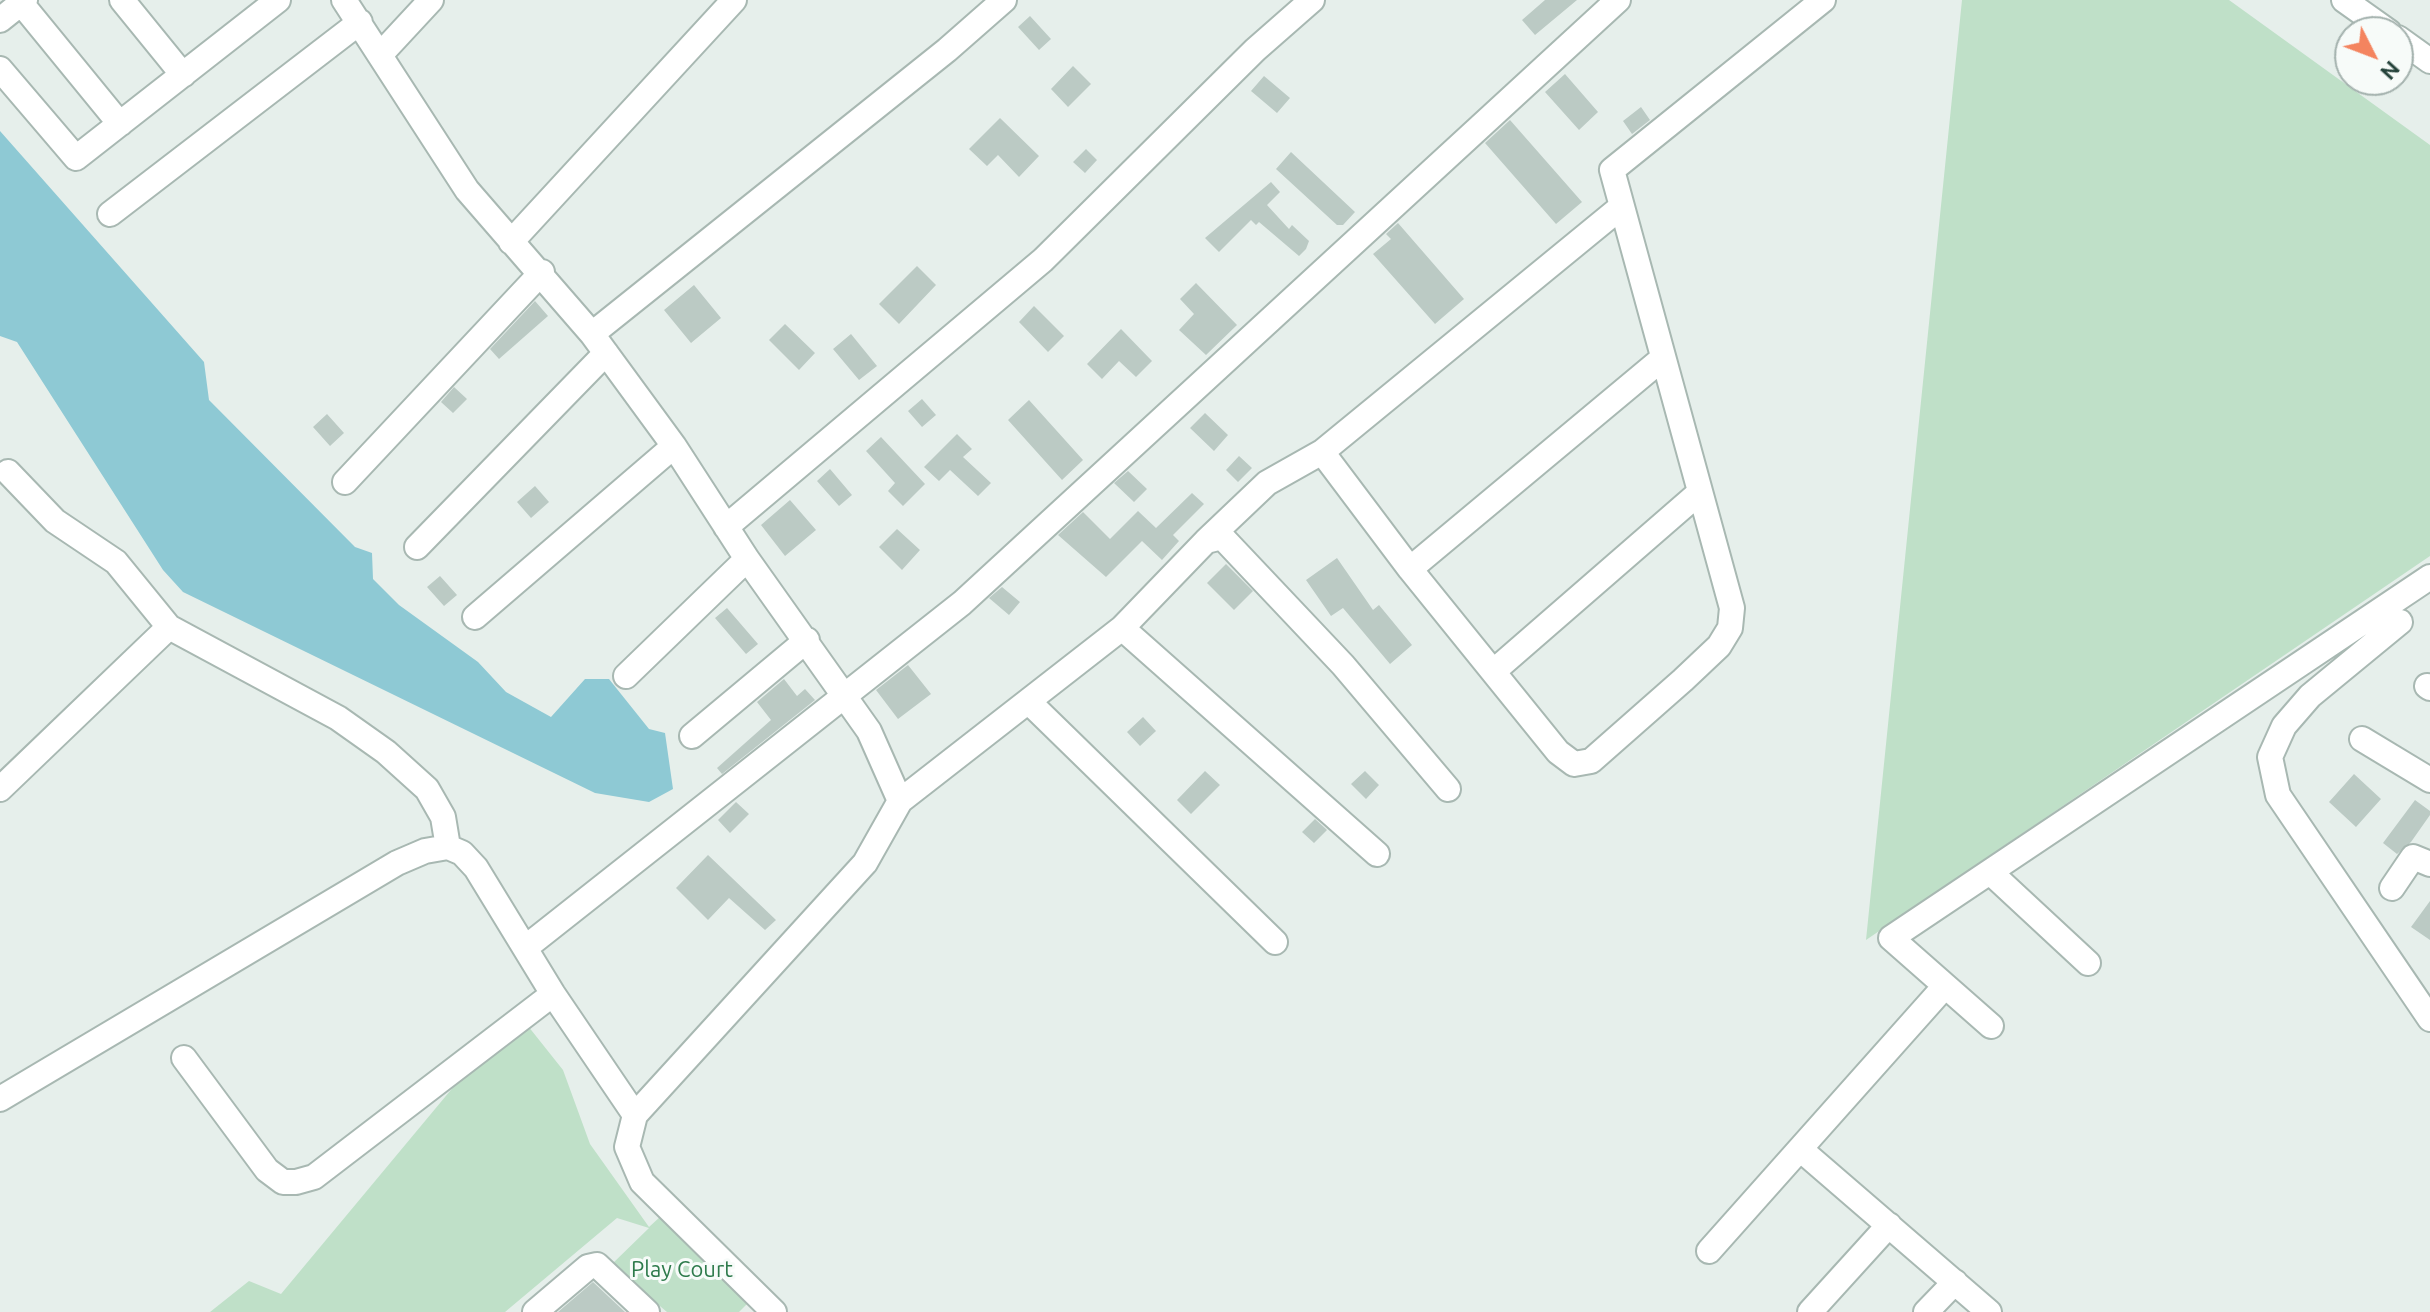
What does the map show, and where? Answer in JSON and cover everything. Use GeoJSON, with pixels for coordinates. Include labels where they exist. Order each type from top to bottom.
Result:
{"type":"FeatureCollection","features":[{"type":"Feature","properties":{"kind":"street"},"geometry":{"type":"LineString","coordinates":[[122,0],[183,75]]}},
{"type":"Feature","properties":{"kind":"street"},"geometry":{"type":"LineString","coordinates":[[0,69],[72,158],[79,156],[278,0]]}},
{"type":"Feature","properties":{"kind":"street"},"geometry":{"type":"LineString","coordinates":[[344,0],[467,190],[511,242],[542,272],[599,343],[674,446],[747,559],[869,731],[900,801]]}},
{"type":"Feature","properties":{"kind":"street"},"geometry":{"type":"LineString","coordinates":[[380,55],[431,0]]}},
{"type":"Feature","properties":{"kind":"street"},"geometry":{"type":"LineString","coordinates":[[511,242],[734,0]]}},
{"type":"Feature","properties":{"kind":"street"},"geometry":{"type":"LineString","coordinates":[[417,547],[599,343],[1004,0]]}},
{"type":"Feature","properties":{"kind":"street"},"geometry":{"type":"LineString","coordinates":[[726,527],[1043,260],[1255,50],[1312,0]]}},
{"type":"Feature","properties":{"kind":"street"},"geometry":{"type":"LineString","coordinates":[[525,948],[845,698],[973,593],[1618,0]]}},
{"type":"Feature","properties":{"kind":"street"},"geometry":{"type":"LineString","coordinates":[[1322,452],[1410,569],[1558,752],[1574,764],[1591,761],[1719,646],[1730,628],[1732,608],[1612,170],[1823,0]]}},
{"type":"Feature","properties":{"kind":"street"},"geometry":{"type":"LineString","coordinates":[[2344,0],[2366,16]]}},
{"type":"Feature","properties":{"kind":"street"},"geometry":{"type":"LineString","coordinates":[[0,20],[23,1],[120,124]]}},
{"type":"Feature","properties":{"kind":"street"},"geometry":{"type":"LineString","coordinates":[[110,214],[360,22]]}},
{"type":"Feature","properties":{"kind":"street"},"geometry":{"type":"LineString","coordinates":[[770,1311],[642,1182],[627,1147],[635,1115],[865,863],[900,801],[1030,703],[1122,628],[1267,483],[1322,452],[1621,207]]}},
{"type":"Feature","properties":{"kind":"street"},"geometry":{"type":"LineString","coordinates":[[345,482],[542,272]]}},
{"type":"Feature","properties":{"kind":"street"},"geometry":{"type":"LineString","coordinates":[[1410,569],[1663,358]]}},
{"type":"Feature","properties":{"kind":"street"},"geometry":{"type":"LineString","coordinates":[[475,617],[674,446]]}},
{"type":"Feature","properties":{"kind":"street"},"geometry":{"type":"LineString","coordinates":[[8,472],[55,521],[116,562],[169,627],[338,718],[386,752],[427,789],[443,817],[448,847]]}},
{"type":"Feature","properties":{"kind":"street"},"geometry":{"type":"LineString","coordinates":[[1494,671],[1700,492]]}},
{"type":"Feature","properties":{"kind":"street"},"geometry":{"type":"LineString","coordinates":[[1206,541],[1222,537],[1234,547],[1343,665],[1448,789]]}},
{"type":"Feature","properties":{"kind":"street"},"geometry":{"type":"LineString","coordinates":[[626,676],[747,559]]}},
{"type":"Feature","properties":{"kind":"street"},"geometry":{"type":"LineString","coordinates":[[1991,1026],[1891,938],[2430,577]]}},
{"type":"Feature","properties":{"kind":"street"},"geometry":{"type":"LineString","coordinates":[[2400,622],[2310,696],[2284,726],[2270,757],[2278,795],[2430,1019]]}},
{"type":"Feature","properties":{"kind":"street"},"geometry":{"type":"LineString","coordinates":[[0,789],[169,627]]}},
{"type":"Feature","properties":{"kind":"street"},"geometry":{"type":"LineString","coordinates":[[1122,628],[1377,854]]}},
{"type":"Feature","properties":{"kind":"street"},"geometry":{"type":"LineString","coordinates":[[692,736],[807,640]]}},
{"type":"Feature","properties":{"kind":"street"},"geometry":{"type":"LineString","coordinates":[[1030,703],[1275,942]]}},
{"type":"Feature","properties":{"kind":"street"},"geometry":{"type":"LineString","coordinates":[[2362,739],[2430,780]]}},
{"type":"Feature","properties":{"kind":"street"},"geometry":{"type":"LineString","coordinates":[[1,1098],[397,863],[425,851],[448,847],[462,853],[476,868],[553,994],[635,1115]]}},
{"type":"Feature","properties":{"kind":"street"},"geometry":{"type":"LineString","coordinates":[[2392,888],[2413,857],[2430,864]]}},
{"type":"Feature","properties":{"kind":"street"},"geometry":{"type":"LineString","coordinates":[[1990,872],[2088,963]]}},
{"type":"Feature","properties":{"kind":"street"},"geometry":{"type":"LineString","coordinates":[[1709,1251],[1945,986]]}},
{"type":"Feature","properties":{"kind":"street"},"geometry":{"type":"LineString","coordinates":[[184,1058],[267,1170],[283,1182],[296,1182],[314,1177],[553,994]]}},
{"type":"Feature","properties":{"kind":"street"},"geometry":{"type":"LineString","coordinates":[[1800,1149],[1989,1312]]}},
{"type":"Feature","properties":{"kind":"street"},"geometry":{"type":"LineString","coordinates":[[1810,1312],[1889,1225]]}},
{"type":"Feature","properties":{"kind":"street"},"geometry":{"type":"LineString","coordinates":[[539,1311],[588,1267],[597,1265],[647,1312]]}},
{"type":"Feature","properties":{"kind":"street"},"geometry":{"type":"LineString","coordinates":[[1926,1312],[1955,1282]]}},
{"type":"Feature","properties":{"kind":"green space"},"geometry":{"type":"Polygon","coordinates":[[[1962,0],[2229,0],[2334,76],[2334,96],[2362,96],[2430,145],[2430,556],[1866,940],[1962,0]]]}},
{"type":"Feature","properties":{"kind":"green space","name":"Play Court"},"geometry":{"type":"Polygon","coordinates":[[[528,1026],[563,1070],[590,1144],[649,1227],[672,1206],[764,1287],[739,1312],[667,1312],[611,1265],[649,1228],[617,1218],[505,1312],[210,1312],[249,1281],[281,1294],[455,1085],[528,1026]]]}},
{"type":"Feature","properties":{"kind":"water"},"geometry":{"type":"Polygon","coordinates":[[[0,131],[204,362],[209,400],[355,547],[372,553],[373,579],[399,605],[478,662],[506,692],[551,717],[585,679],[609,679],[649,729],[665,733],[673,789],[649,802],[595,793],[183,592],[163,570],[17,342],[0,336],[0,131]]]}},
{"type":"Feature","properties":{"kind":"building"},"geometry":{"type":"Polygon","coordinates":[[[1545,0],[1577,0],[1535,35],[1522,20],[1545,0]]]}},
{"type":"Feature","properties":{"kind":"building"},"geometry":{"type":"Polygon","coordinates":[[[1030,16],[1051,39],[1039,50],[1018,27],[1030,16]]]}},
{"type":"Feature","properties":{"kind":"building"},"geometry":{"type":"Polygon","coordinates":[[[1073,66],[1091,84],[1068,107],[1051,89],[1073,66]]]}},
{"type":"Feature","properties":{"kind":"building"},"geometry":{"type":"Polygon","coordinates":[[[1565,74],[1598,112],[1579,130],[1545,92],[1565,74]]]}},
{"type":"Feature","properties":{"kind":"building"},"geometry":{"type":"Polygon","coordinates":[[[1264,76],[1290,98],[1277,113],[1251,91],[1264,76]]]}},
{"type":"Feature","properties":{"kind":"building"},"geometry":{"type":"Polygon","coordinates":[[[1641,107],[1650,120],[1632,134],[1623,121],[1641,107]]]}},
{"type":"Feature","properties":{"kind":"building"},"geometry":{"type":"Polygon","coordinates":[[[1000,118],[1039,156],[1019,177],[998,155],[987,166],[969,149],[1000,118]]]}},
{"type":"Feature","properties":{"kind":"building"},"geometry":{"type":"Polygon","coordinates":[[[1510,120],[1582,202],[1556,224],[1485,143],[1510,120]]]}},
{"type":"Feature","properties":{"kind":"building"},"geometry":{"type":"Polygon","coordinates":[[[1086,149],[1097,160],[1085,173],[1073,162],[1086,149]]]}},
{"type":"Feature","properties":{"kind":"building"},"geometry":{"type":"Polygon","coordinates":[[[1291,152],[1355,212],[1343,225],[1337,225],[1276,169],[1291,152]]]}},
{"type":"Feature","properties":{"kind":"building"},"geometry":{"type":"Polygon","coordinates":[[[1271,182],[1280,192],[1267,205],[1289,229],[1292,225],[1309,241],[1306,249],[1299,256],[1259,222],[1256,225],[1251,220],[1219,252],[1205,238],[1271,182]]]}},
{"type":"Feature","properties":{"kind":"building"},"geometry":{"type":"Polygon","coordinates":[[[1398,223],[1464,299],[1435,324],[1373,254],[1391,239],[1386,234],[1398,223]]]}},
{"type":"Feature","properties":{"kind":"building"},"geometry":{"type":"Polygon","coordinates":[[[917,266],[936,285],[899,324],[879,304],[917,266]]]}},
{"type":"Feature","properties":{"kind":"building"},"geometry":{"type":"Polygon","coordinates":[[[1196,283],[1237,325],[1206,355],[1179,330],[1194,314],[1180,299],[1196,283]]]}},
{"type":"Feature","properties":{"kind":"building"},"geometry":{"type":"Polygon","coordinates":[[[694,285],[721,318],[691,343],[664,310],[694,285]]]}},
{"type":"Feature","properties":{"kind":"building"},"geometry":{"type":"Polygon","coordinates":[[[535,301],[548,316],[499,359],[490,349],[535,301]]]}},
{"type":"Feature","properties":{"kind":"building"},"geometry":{"type":"Polygon","coordinates":[[[1034,306],[1064,336],[1048,352],[1019,322],[1034,306]]]}},
{"type":"Feature","properties":{"kind":"building"},"geometry":{"type":"Polygon","coordinates":[[[785,324],[815,353],[799,370],[769,340],[785,324]]]}},
{"type":"Feature","properties":{"kind":"building"},"geometry":{"type":"Polygon","coordinates":[[[1121,329],[1152,361],[1136,377],[1119,361],[1102,379],[1087,364],[1121,329]]]}},
{"type":"Feature","properties":{"kind":"building"},"geometry":{"type":"Polygon","coordinates":[[[851,334],[877,366],[859,380],[833,349],[851,334]]]}},
{"type":"Feature","properties":{"kind":"building"},"geometry":{"type":"Polygon","coordinates":[[[454,387],[467,399],[453,413],[441,402],[454,387]]]}},
{"type":"Feature","properties":{"kind":"building"},"geometry":{"type":"Polygon","coordinates":[[[922,399],[936,415],[922,427],[908,411],[922,399]]]}},
{"type":"Feature","properties":{"kind":"building"},"geometry":{"type":"Polygon","coordinates":[[[1029,400],[1083,460],[1062,480],[1008,420],[1029,400]]]}},
{"type":"Feature","properties":{"kind":"building"},"geometry":{"type":"Polygon","coordinates":[[[1205,413],[1228,435],[1214,451],[1190,428],[1205,413]]]}},
{"type":"Feature","properties":{"kind":"building"},"geometry":{"type":"Polygon","coordinates":[[[327,414],[344,433],[330,446],[313,427],[327,414]]]}},
{"type":"Feature","properties":{"kind":"building"},"geometry":{"type":"Polygon","coordinates":[[[957,434],[972,449],[963,457],[991,483],[978,496],[950,470],[939,481],[924,467],[957,434]]]}},
{"type":"Feature","properties":{"kind":"building"},"geometry":{"type":"Polygon","coordinates":[[[881,437],[925,484],[903,506],[888,491],[895,483],[866,451],[881,437]]]}},
{"type":"Feature","properties":{"kind":"building"},"geometry":{"type":"Polygon","coordinates":[[[1239,456],[1252,468],[1238,482],[1226,470],[1239,456]]]}},
{"type":"Feature","properties":{"kind":"building"},"geometry":{"type":"Polygon","coordinates":[[[830,469],[852,495],[839,506],[817,481],[830,469]]]}},
{"type":"Feature","properties":{"kind":"building"},"geometry":{"type":"Polygon","coordinates":[[[1128,471],[1147,489],[1134,502],[1114,483],[1128,471]]]}},
{"type":"Feature","properties":{"kind":"building"},"geometry":{"type":"Polygon","coordinates":[[[535,486],[549,502],[531,518],[517,502],[535,486]]]}},
{"type":"Feature","properties":{"kind":"building"},"geometry":{"type":"Polygon","coordinates":[[[1192,493],[1204,504],[1173,535],[1179,541],[1162,560],[1142,541],[1106,577],[1058,535],[1083,512],[1110,539],[1138,511],[1156,528],[1192,493]]]}},
{"type":"Feature","properties":{"kind":"building"},"geometry":{"type":"Polygon","coordinates":[[[790,500],[816,530],[785,556],[761,525],[790,500]]]}},
{"type":"Feature","properties":{"kind":"building"},"geometry":{"type":"Polygon","coordinates":[[[897,529],[920,550],[902,570],[879,547],[897,529]]]}},
{"type":"Feature","properties":{"kind":"building"},"geometry":{"type":"Polygon","coordinates":[[[1337,558],[1373,610],[1379,605],[1412,645],[1390,664],[1343,608],[1331,616],[1306,580],[1337,558]]]}},
{"type":"Feature","properties":{"kind":"building"},"geometry":{"type":"Polygon","coordinates":[[[1226,564],[1253,591],[1234,610],[1207,583],[1226,564]]]}},
{"type":"Feature","properties":{"kind":"building"},"geometry":{"type":"Polygon","coordinates":[[[440,576],[457,595],[444,606],[427,587],[440,576]]]}},
{"type":"Feature","properties":{"kind":"building"},"geometry":{"type":"Polygon","coordinates":[[[1002,587],[1020,602],[1009,615],[989,598],[1002,587]]]}},
{"type":"Feature","properties":{"kind":"building"},"geometry":{"type":"Polygon","coordinates":[[[727,608],[758,644],[746,654],[715,618],[727,608]]]}},
{"type":"Feature","properties":{"kind":"building"},"geometry":{"type":"Polygon","coordinates":[[[908,665],[931,694],[898,719],[876,690],[908,665]]]}},
{"type":"Feature","properties":{"kind":"building"},"geometry":{"type":"Polygon","coordinates":[[[784,679],[797,696],[805,689],[815,700],[722,774],[717,768],[771,720],[757,702],[784,679]]]}},
{"type":"Feature","properties":{"kind":"building"},"geometry":{"type":"Polygon","coordinates":[[[1143,717],[1156,731],[1140,746],[1127,732],[1143,717]]]}},
{"type":"Feature","properties":{"kind":"building"},"geometry":{"type":"Polygon","coordinates":[[[1205,771],[1220,785],[1191,814],[1177,800],[1205,771]]]}},
{"type":"Feature","properties":{"kind":"building"},"geometry":{"type":"Polygon","coordinates":[[[1365,771],[1379,785],[1366,799],[1351,784],[1365,771]]]}},
{"type":"Feature","properties":{"kind":"building"},"geometry":{"type":"Polygon","coordinates":[[[2354,774],[2381,799],[2356,827],[2329,802],[2354,774]]]}},
{"type":"Feature","properties":{"kind":"building"},"geometry":{"type":"Polygon","coordinates":[[[2415,800],[2430,811],[2430,815],[2411,842],[2397,854],[2383,843],[2415,800]]]}},
{"type":"Feature","properties":{"kind":"building"},"geometry":{"type":"Polygon","coordinates":[[[736,802],[749,814],[730,833],[718,820],[736,802]]]}},
{"type":"Feature","properties":{"kind":"building"},"geometry":{"type":"Polygon","coordinates":[[[1315,819],[1327,830],[1314,843],[1302,832],[1315,819]]]}},
{"type":"Feature","properties":{"kind":"building"},"geometry":{"type":"Polygon","coordinates":[[[708,855],[776,920],[765,930],[729,898],[708,920],[676,888],[708,855]]]}},
{"type":"Feature","properties":{"kind":"building"},"geometry":{"type":"Polygon","coordinates":[[[2430,901],[2430,940],[2411,927],[2430,901]]]}},
{"type":"Feature","properties":{"kind":"building"},"geometry":{"type":"Polygon","coordinates":[[[593,1282],[625,1312],[558,1312],[593,1282]]]}}]}
